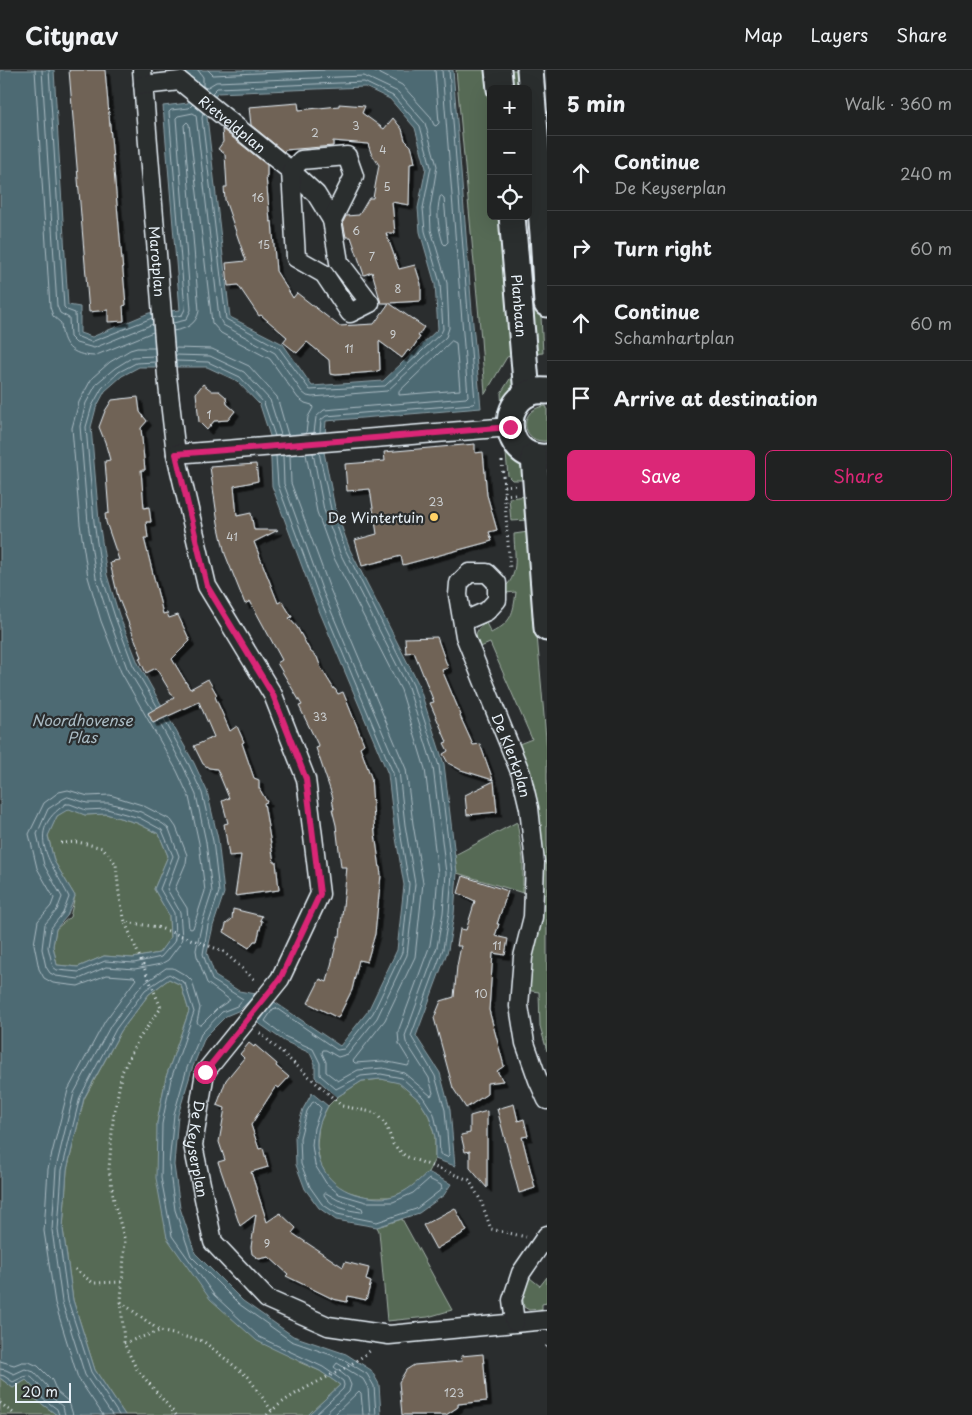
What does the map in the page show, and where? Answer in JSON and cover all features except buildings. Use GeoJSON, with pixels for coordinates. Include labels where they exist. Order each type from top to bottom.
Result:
{"type":"FeatureCollection","features":[{"type":"Feature","properties":{"kind":"street"},"geometry":{"type":"LineString","coordinates":[[498,70],[500,85]]}},
{"type":"Feature","properties":{"kind":"street","name":"Planbaan"},"geometry":{"type":"LineString","coordinates":[[530,70],[545,234],[547,304]]}},
{"type":"Feature","properties":{"kind":"street","name":"Rietveldplan"},"geometry":{"type":"LineString","coordinates":[[143,77],[162,83],[180,81],[290,170],[316,194],[332,220],[339,262],[370,303],[350,313],[324,274],[296,258],[290,170]]}},
{"type":"Feature","properties":{"kind":"street","name":"Marotplan"},"geometry":{"type":"LineString","coordinates":[[143,77],[167,376],[176,454]]}},
{"type":"Feature","properties":{"kind":"street"},"geometry":{"type":"LineString","coordinates":[[290,170],[300,160],[346,156],[354,176],[332,220]]}},
{"type":"Feature","properties":{"kind":"street"},"geometry":{"type":"LineString","coordinates":[[513,227],[545,234]]}},
{"type":"Feature","properties":{"kind":"street","name":"Planbaan"},"geometry":{"type":"LineString","coordinates":[[513,227],[537,393]]}},
{"type":"Feature","properties":{"kind":"street"},"geometry":{"type":"LineString","coordinates":[[324,274],[339,262]]}},
{"type":"Feature","properties":{"kind":"street"},"geometry":{"type":"LineString","coordinates":[[537,393],[519,400],[510,417],[510,427],[515,442],[526,453],[540,456],[547,628]]}},
{"type":"Feature","properties":{"kind":"street"},"geometry":{"type":"LineString","coordinates":[[176,454],[510,427]]}},
{"type":"Feature","properties":{"kind":"street","name":"De Keyserplan"},"geometry":{"type":"LineString","coordinates":[[176,454],[207,586],[273,695],[306,779],[320,894],[280,979],[205,1072],[193,1145],[213,1242],[267,1299],[328,1326],[389,1335],[547,1320]]}},
{"type":"Feature","properties":{"kind":"street","name":"De Klerkplan"},"geometry":{"type":"LineString","coordinates":[[497,583],[488,573],[468,573],[459,583],[458,595],[464,621],[465,636],[521,774],[530,808],[535,863],[533,917],[523,957],[519,1006],[525,1043],[547,1100]]}},
{"type":"Feature","properties":{"kind":"street"},"geometry":{"type":"LineString","coordinates":[[464,621],[487,611],[497,600],[497,583]]}},
{"type":"Feature","properties":{"kind":"street"},"geometry":{"type":"LineString","coordinates":[[515,1322],[512,1300],[521,1273],[543,1241]]}},
{"type":"Feature","properties":{"kind":"path"},"geometry":{"type":"LineString","coordinates":[[497,583],[510,573],[504,486]]}},
{"type":"Feature","properties":{"kind":"path"},"geometry":{"type":"LineString","coordinates":[[61,843],[78,842],[104,848],[116,864],[119,894],[125,922],[160,1008],[138,1040],[122,1072],[113,1120],[109,1169],[114,1201],[125,1240],[121,1301],[124,1343],[136,1368],[176,1415]]}},
{"type":"Feature","properties":{"kind":"path"},"geometry":{"type":"LineString","coordinates":[[125,922],[157,927],[223,951],[269,992]]}},
{"type":"Feature","properties":{"kind":"path"},"geometry":{"type":"LineString","coordinates":[[246,1021],[342,1106],[376,1113],[387,1127],[393,1144],[406,1156],[470,1180],[481,1201],[492,1230],[543,1241]]}},
{"type":"Feature","properties":{"kind":"path"},"geometry":{"type":"LineString","coordinates":[[75,1269],[93,1282],[122,1282]]}},
{"type":"Feature","properties":{"kind":"path"},"geometry":{"type":"LineString","coordinates":[[121,1301],[160,1331],[203,1341],[248,1377],[272,1411]]}},
{"type":"Feature","properties":{"kind":"path"},"geometry":{"type":"LineString","coordinates":[[124,1343],[160,1331]]}},
{"type":"Feature","properties":{"kind":"path"},"geometry":{"type":"LineString","coordinates":[[267,1415],[315,1383],[360,1359]]}},
{"type":"Feature","properties":{"kind":"path"},"geometry":{"type":"LineString","coordinates":[[0,1403],[16,1415]]}},
{"type":"Feature","properties":{"kind":"green space"},"geometry":{"type":"Polygon","coordinates":[[[456,70],[491,70],[491,85],[487,85],[487,220],[504,220],[516,354],[507,357],[485,394],[456,70]]]}},
{"type":"Feature","properties":{"kind":"green space"},"geometry":{"type":"Polygon","coordinates":[[[504,70],[521,70],[522,85],[506,85],[504,70]]]}},
{"type":"Feature","properties":{"kind":"green space"},"geometry":{"type":"Polygon","coordinates":[[[525,244],[537,244],[543,353],[531,354],[525,244]]]}},
{"type":"Feature","properties":{"kind":"green space"},"geometry":{"type":"Polygon","coordinates":[[[515,371],[520,379],[502,413],[501,393],[515,371]]]}},
{"type":"Feature","properties":{"kind":"green space"},"geometry":{"type":"Polygon","coordinates":[[[547,407],[547,441],[532,437],[526,426],[526,419],[530,413],[536,408],[547,407]]]}},
{"type":"Feature","properties":{"kind":"green space"},"geometry":{"type":"Polygon","coordinates":[[[505,442],[519,457],[529,480],[512,480],[508,476],[505,442]]]}},
{"type":"Feature","properties":{"kind":"green space"},"geometry":{"type":"Polygon","coordinates":[[[527,496],[528,520],[511,521],[509,498],[527,496]]]}},
{"type":"Feature","properties":{"kind":"green space"},"geometry":{"type":"Polygon","coordinates":[[[528,532],[547,750],[547,1051],[540,1026],[539,992],[525,990],[536,803],[519,744],[532,739],[490,643],[478,648],[476,641],[478,630],[482,625],[486,623],[491,633],[503,625],[510,617],[516,592],[505,593],[505,587],[513,576],[514,534],[528,532]]]}},
{"type":"Feature","properties":{"kind":"green space"},"geometry":{"type":"Polygon","coordinates":[[[69,808],[85,815],[106,814],[137,823],[159,834],[168,856],[154,889],[169,915],[170,939],[159,953],[133,958],[104,956],[78,967],[57,965],[53,946],[56,929],[70,917],[75,896],[54,861],[48,835],[57,816],[69,808]]]}},
{"type":"Feature","properties":{"kind":"green space"},"geometry":{"type":"Polygon","coordinates":[[[517,822],[523,859],[523,893],[457,873],[455,855],[517,822]]]}},
{"type":"Feature","properties":{"kind":"green space"},"geometry":{"type":"Polygon","coordinates":[[[169,979],[181,985],[189,1011],[166,1077],[157,1123],[167,1238],[299,1362],[320,1371],[340,1385],[308,1415],[125,1415],[95,1370],[73,1300],[63,1229],[67,1170],[84,1099],[121,1031],[149,994],[169,979]]]}},
{"type":"Feature","properties":{"kind":"green space"},"geometry":{"type":"Polygon","coordinates":[[[381,1079],[399,1082],[419,1100],[429,1116],[435,1137],[435,1159],[428,1172],[410,1189],[392,1197],[367,1197],[342,1190],[330,1180],[320,1164],[317,1145],[319,1124],[328,1106],[337,1097],[362,1081],[381,1079]]]}},
{"type":"Feature","properties":{"kind":"green space"},"geometry":{"type":"Polygon","coordinates":[[[402,1219],[452,1310],[428,1317],[387,1321],[379,1231],[377,1227],[402,1219]]]}},
{"type":"Feature","properties":{"kind":"green space"},"geometry":{"type":"Polygon","coordinates":[[[547,1277],[547,1303],[542,1304],[542,1309],[529,1310],[524,1307],[523,1300],[519,1299],[523,1287],[530,1278],[540,1286],[547,1277]]]}},
{"type":"Feature","properties":{"kind":"green space"},"geometry":{"type":"Polygon","coordinates":[[[0,1378],[13,1388],[26,1380],[38,1392],[34,1398],[57,1415],[0,1415],[0,1378]]]}},
{"type":"Feature","properties":{"kind":"water","name":"Noordhovense Plas"},"geometry":{"type":"Polygon","coordinates":[[[0,70],[54,70],[68,305],[80,307],[80,333],[92,337],[149,313],[180,310],[163,106],[188,103],[193,80],[185,73],[185,70],[453,70],[481,408],[326,421],[324,452],[335,508],[350,550],[418,683],[444,764],[457,873],[454,914],[448,950],[416,1036],[440,1073],[450,1110],[455,1166],[435,1159],[435,1137],[429,1116],[419,1100],[399,1083],[381,1079],[362,1081],[337,1097],[315,1077],[315,1064],[310,1053],[284,1041],[257,1022],[273,1001],[340,1046],[368,1011],[397,950],[404,885],[388,774],[313,596],[272,486],[270,436],[260,405],[237,381],[207,367],[139,367],[122,376],[105,391],[96,408],[91,427],[99,521],[107,575],[119,615],[138,663],[194,763],[207,791],[218,839],[224,893],[213,926],[207,953],[215,976],[239,991],[256,994],[240,1010],[226,1016],[205,1037],[192,1069],[178,1115],[174,1165],[180,1208],[195,1253],[243,1301],[293,1336],[346,1354],[371,1370],[379,1384],[381,1415],[308,1415],[340,1385],[320,1371],[257,1341],[210,1299],[167,1238],[156,1178],[157,1123],[166,1077],[189,1011],[181,985],[169,979],[149,994],[121,1031],[84,1098],[67,1170],[63,1229],[73,1300],[95,1370],[125,1415],[57,1415],[34,1398],[38,1392],[26,1380],[13,1388],[0,1378],[0,70]],[[365,87],[217,93],[207,117],[230,317],[283,344],[312,386],[383,381],[438,329],[435,284],[420,232],[418,208],[426,168],[415,128],[390,99],[365,87]],[[69,809],[57,816],[48,836],[54,861],[75,896],[67,916],[56,929],[53,946],[57,965],[78,967],[104,956],[133,958],[159,953],[170,938],[169,915],[154,889],[168,856],[159,834],[137,823],[106,814],[85,815],[69,809]]]}},
{"type":"Feature","properties":{"kind":"water"},"geometry":{"type":"Polygon","coordinates":[[[312,1093],[328,1106],[320,1123],[317,1146],[322,1167],[335,1183],[355,1194],[384,1198],[403,1192],[428,1172],[451,1184],[444,1195],[419,1213],[377,1227],[336,1220],[319,1208],[305,1189],[296,1165],[295,1137],[303,1109],[312,1093]]]}},
{"type":"Feature","properties":{"kind":"place","name":"De Wintertuin"},"geometry":{"type":"Point","coordinates":[434,517]}},
{"type":"Feature","properties":{"kind":"route"},"geometry":{"type":"LineString","coordinates":[[205,1072],[280,979],[320,894],[306,779],[273,695],[207,586],[176,454],[510,427]]}}]}
